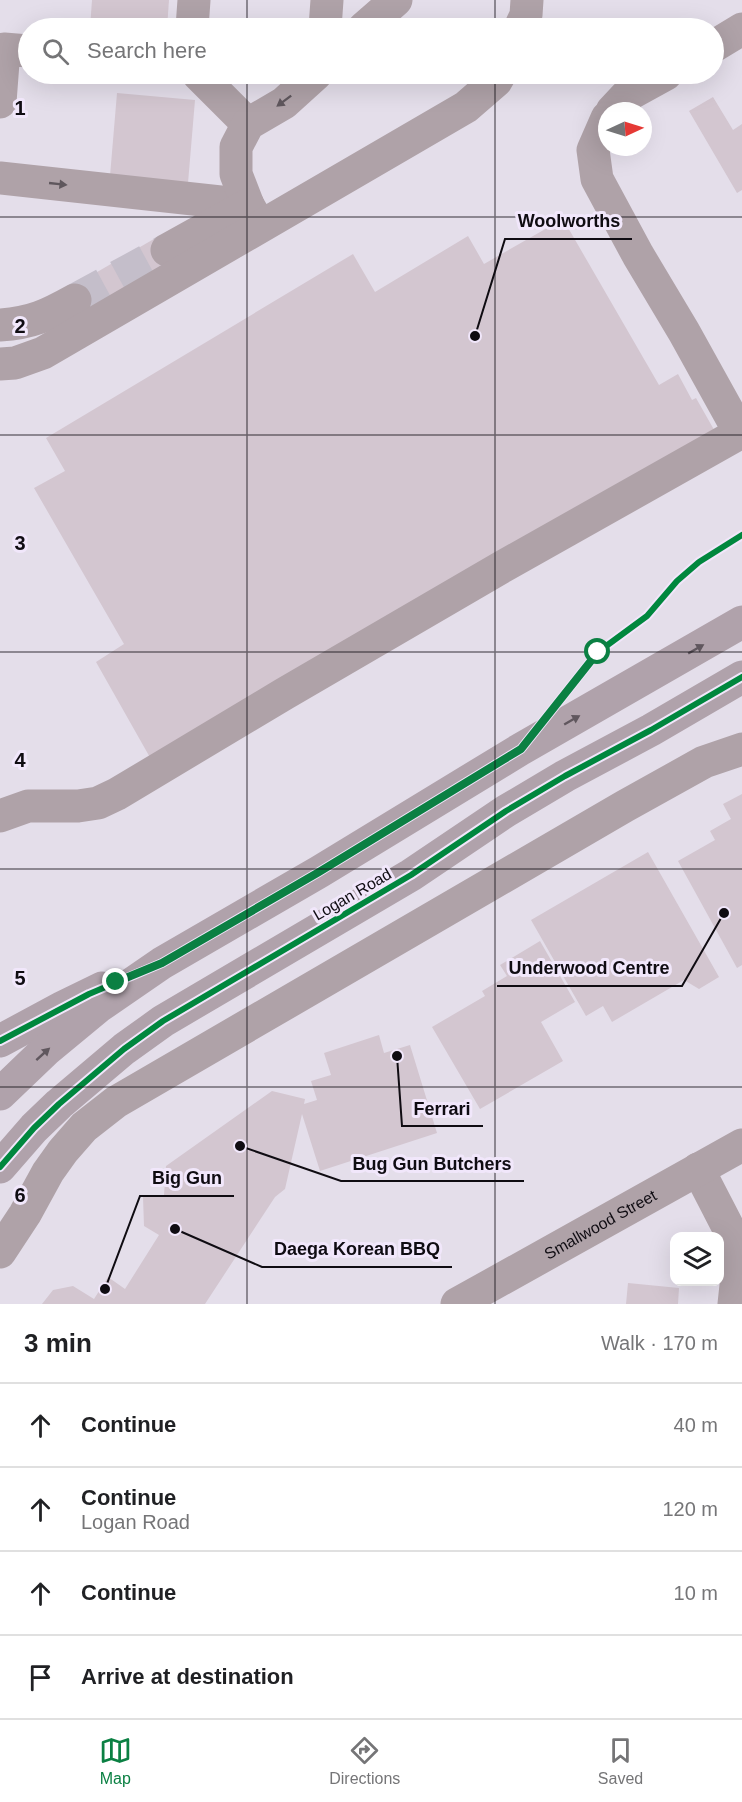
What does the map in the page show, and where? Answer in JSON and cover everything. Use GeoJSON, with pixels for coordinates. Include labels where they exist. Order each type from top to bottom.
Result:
{"type":"FeatureCollection","features":[{"type":"Feature","properties":{"kind":"main road"},"geometry":{"type":"LineString","coordinates":[[0,1094],[46,1050],[93,1012],[162,963],[319,872],[521,749],[742,622]]}},
{"type":"Feature","properties":{"kind":"main road","name":"Logan Road"},"geometry":{"type":"LineString","coordinates":[[0,1167],[34,1128],[92,1075],[163,1021],[411,875],[538,792],[735,687]]}},
{"type":"Feature","properties":{"kind":"main road"},"geometry":{"type":"LineString","coordinates":[[0,1041],[89,994],[162,963]]}},
{"type":"Feature","properties":{"kind":"main road"},"geometry":{"type":"LineString","coordinates":[[0,1140],[34,1128]]}},
{"type":"Feature","properties":{"kind":"street"},"geometry":{"type":"LineString","coordinates":[[193,18],[194,0]]}},
{"type":"Feature","properties":{"kind":"street"},"geometry":{"type":"LineString","coordinates":[[326,18],[327,0]]}},
{"type":"Feature","properties":{"kind":"street"},"geometry":{"type":"LineString","coordinates":[[375,18],[396,0]]}},
{"type":"Feature","properties":{"kind":"street"},"geometry":{"type":"LineString","coordinates":[[509,0],[510,18]]}},
{"type":"Feature","properties":{"kind":"street"},"geometry":{"type":"LineString","coordinates":[[524,18],[527,0]]}},
{"type":"Feature","properties":{"kind":"street"},"geometry":{"type":"LineString","coordinates":[[724,40],[742,29]]}},
{"type":"Feature","properties":{"kind":"street"},"geometry":{"type":"LineString","coordinates":[[0,102],[4,48],[18,50]]}},
{"type":"Feature","properties":{"kind":"street"},"geometry":{"type":"LineString","coordinates":[[724,54],[742,57]]}},
{"type":"Feature","properties":{"kind":"street"},"geometry":{"type":"LineString","coordinates":[[208,84],[248,124]]}},
{"type":"Feature","properties":{"kind":"street"},"geometry":{"type":"LineString","coordinates":[[254,215],[236,174],[236,147],[248,124],[284,103],[305,84]]}},
{"type":"Feature","properties":{"kind":"street"},"geometry":{"type":"LineString","coordinates":[[167,250],[254,215],[466,107],[492,84]]}},
{"type":"Feature","properties":{"kind":"street"},"geometry":{"type":"LineString","coordinates":[[620,102],[626,96],[648,84]]}},
{"type":"Feature","properties":{"kind":"street"},"geometry":{"type":"LineString","coordinates":[[0,816],[28,806],[78,806],[98,803],[117,794],[512,561],[740,434],[597,179],[593,150],[598,139]]}},
{"type":"Feature","properties":{"kind":"street"},"geometry":{"type":"LineString","coordinates":[[0,178],[254,215]]}},
{"type":"Feature","properties":{"kind":"street"},"geometry":{"type":"LineString","coordinates":[[0,364],[15,363],[43,353],[254,215]]}},
{"type":"Feature","properties":{"kind":"street"},"geometry":{"type":"LineString","coordinates":[[0,325],[28,322],[75,300]]}},
{"type":"Feature","properties":{"kind":"street"},"geometry":{"type":"LineString","coordinates":[[0,1252],[25,1214],[53,1162],[84,1127],[110,1106],[625,806],[704,762],[742,749]]}},
{"type":"Feature","properties":{"kind":"street","name":"Smallwood Street"},"geometry":{"type":"LineString","coordinates":[[457,1304],[742,1145]]}},
{"type":"Feature","properties":{"kind":"street"},"geometry":{"type":"LineString","coordinates":[[698,1169],[730,1233],[737,1276],[734,1304]]}},
{"type":"Feature","properties":{"kind":"building"},"geometry":{"type":"Polygon","coordinates":[[[92,0],[169,0],[168,18],[91,18],[92,0]]]}},
{"type":"Feature","properties":{"kind":"building"},"geometry":{"type":"Polygon","coordinates":[[[117,93],[195,100],[188,183],[110,176],[117,93]]]}},
{"type":"Feature","properties":{"kind":"building"},"geometry":{"type":"Polygon","coordinates":[[[713,97],[733,130],[742,124],[742,190],[737,193],[689,111],[713,97]]]}},
{"type":"Feature","properties":{"kind":"building"},"geometry":{"type":"Polygon","coordinates":[[[563,219],[659,385],[678,374],[692,400],[696,398],[717,435],[152,761],[96,662],[124,644],[34,488],[65,471],[46,438],[353,254],[375,292],[468,236],[484,264],[563,219]]]}},
{"type":"Feature","properties":{"kind":"building"},"geometry":{"type":"Polygon","coordinates":[[[159,236],[174,263],[84,315],[68,289],[159,236]]]}},
{"type":"Feature","properties":{"kind":"building"},"geometry":{"type":"Polygon","coordinates":[[[742,794],[742,965],[737,968],[678,861],[715,840],[710,831],[731,819],[723,804],[742,794]]]}},
{"type":"Feature","properties":{"kind":"building"},"geometry":{"type":"Polygon","coordinates":[[[648,852],[719,977],[699,989],[684,980],[612,1022],[603,1006],[586,1016],[531,920],[648,852]]]}},
{"type":"Feature","properties":{"kind":"building"},"geometry":{"type":"Polygon","coordinates":[[[540,941],[575,1002],[541,1022],[563,1061],[480,1109],[432,1027],[485,996],[482,991],[507,976],[500,965],[540,941]]]}},
{"type":"Feature","properties":{"kind":"building"},"geometry":{"type":"Polygon","coordinates":[[[379,1035],[384,1053],[410,1045],[437,1133],[320,1171],[302,1114],[285,1189],[275,1197],[205,1304],[42,1304],[53,1290],[73,1286],[94,1299],[108,1277],[125,1289],[159,1235],[144,1226],[143,1197],[164,1195],[166,1166],[272,1091],[305,1099],[304,1104],[317,1100],[311,1081],[331,1075],[324,1053],[379,1035]]]}},
{"type":"Feature","properties":{"kind":"building"},"geometry":{"type":"Polygon","coordinates":[[[628,1283],[679,1288],[678,1304],[626,1304],[628,1283]]]}},
{"type":"Feature","properties":{"kind":"tunnel"},"geometry":{"type":"LineString","coordinates":[[75,300],[167,250]]}},
{"type":"Feature","properties":{"kind":"cycle path"},"geometry":{"type":"LineString","coordinates":[[0,1041],[89,994],[162,963],[319,872],[521,749],[598,652],[647,616],[677,581],[699,562],[742,535]]}},
{"type":"Feature","properties":{"kind":"cycle path"},"geometry":{"type":"LineString","coordinates":[[0,1167],[34,1128],[59,1104],[124,1049],[163,1021],[411,875],[506,811],[742,677]]}},
{"type":"Feature","properties":{"kind":"place","name":"Woolworths"},"geometry":{"type":"Point","coordinates":[475,336]}},
{"type":"Feature","properties":{"kind":"place","name":"Underwood Centre"},"geometry":{"type":"Point","coordinates":[724,913]}},
{"type":"Feature","properties":{"kind":"place","name":"Ferrari"},"geometry":{"type":"Point","coordinates":[397,1056]}},
{"type":"Feature","properties":{"kind":"place","name":"Bug Gun Butchers"},"geometry":{"type":"Point","coordinates":[240,1146]}},
{"type":"Feature","properties":{"kind":"place","name":"Daega Korean BBQ"},"geometry":{"type":"Point","coordinates":[175,1229]}},
{"type":"Feature","properties":{"kind":"place","name":"Big Gun"},"geometry":{"type":"Point","coordinates":[105,1289]}},
{"type":"Feature","properties":{"kind":"route"},"geometry":{"type":"LineString","coordinates":[[116,982],[162,963],[319,872],[521,749],[598,652]]}}]}
